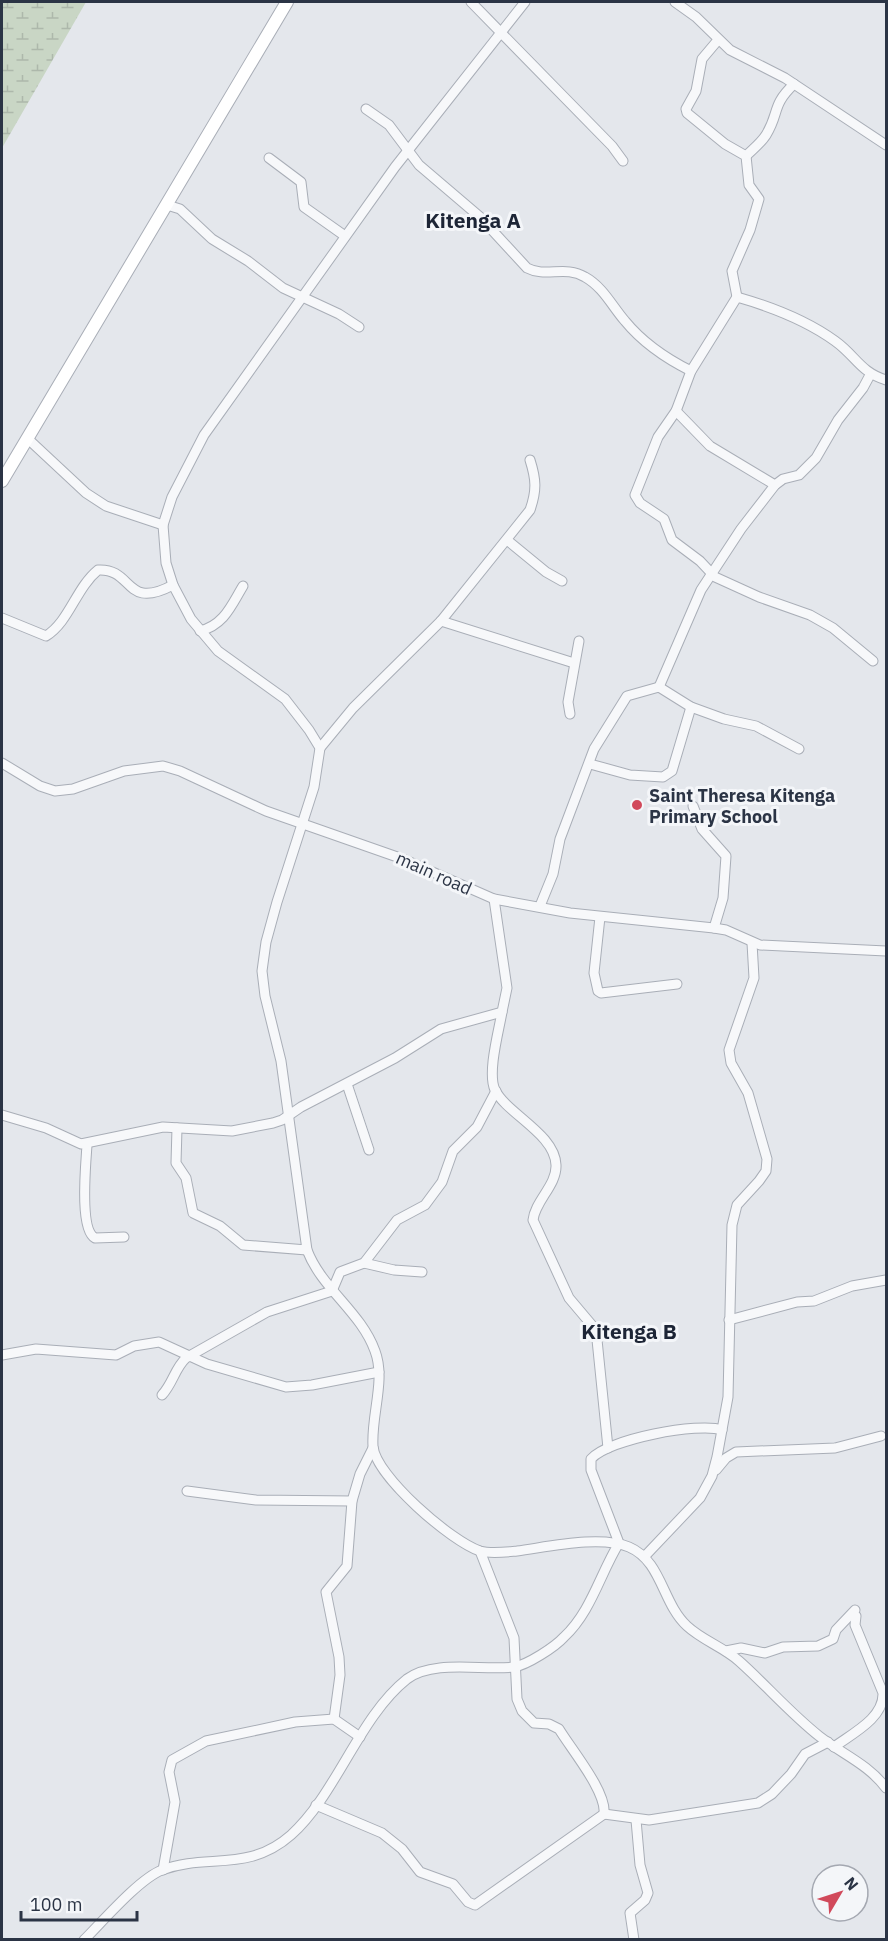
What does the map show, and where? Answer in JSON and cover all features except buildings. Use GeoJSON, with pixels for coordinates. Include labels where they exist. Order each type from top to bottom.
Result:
{"type":"FeatureCollection","features":[{"type":"Feature","properties":{"kind":"main road"},"geometry":{"type":"LineString","coordinates":[[2,481],[129,264],[167,205],[287,2]]}},
{"type":"Feature","properties":{"kind":"street"},"geometry":{"type":"LineString","coordinates":[[471,2],[612,146],[623,162]]}},
{"type":"Feature","properties":{"kind":"street"},"geometry":{"type":"LineString","coordinates":[[320,748],[285,699],[218,651],[200,631],[173,585],[164,551],[163,525],[172,497],[204,435],[407,151],[525,2]]}},
{"type":"Feature","properties":{"kind":"street"},"geometry":{"type":"LineString","coordinates":[[675,2],[696,17],[730,50],[794,84],[886,145]]}},
{"type":"Feature","properties":{"kind":"street"},"geometry":{"type":"LineString","coordinates":[[718,40],[702,59],[696,91],[686,109],[687,113],[717,138],[746,156]]}},
{"type":"Feature","properties":{"kind":"street"},"geometry":{"type":"LineString","coordinates":[[794,84],[776,104],[775,116],[768,133],[746,156],[749,185],[759,199],[750,230],[732,271],[737,297],[691,370],[676,411],[658,437],[636,490],[636,499],[664,519],[672,540],[729,585],[810,615],[833,628],[873,661]]}},
{"type":"Feature","properties":{"kind":"street"},"geometry":{"type":"LineString","coordinates":[[366,109],[389,125],[419,165],[480,217],[527,268],[537,273],[567,270],[584,276],[606,296],[646,344],[691,370]]}},
{"type":"Feature","properties":{"kind":"street"},"geometry":{"type":"LineString","coordinates":[[269,158],[301,182],[303,202],[308,210],[345,236]]}},
{"type":"Feature","properties":{"kind":"street"},"geometry":{"type":"LineString","coordinates":[[167,205],[180,209],[212,239],[248,261],[283,288],[359,327]]}},
{"type":"Feature","properties":{"kind":"street"},"geometry":{"type":"LineString","coordinates":[[737,297],[782,311],[832,339],[870,375],[886,380]]}},
{"type":"Feature","properties":{"kind":"street"},"geometry":{"type":"LineString","coordinates":[[659,687],[688,617],[712,573],[756,507],[775,485],[783,479],[799,475],[812,463],[838,420],[864,388],[870,375]]}},
{"type":"Feature","properties":{"kind":"street"},"geometry":{"type":"LineString","coordinates":[[676,411],[710,446],[775,485]]}},
{"type":"Feature","properties":{"kind":"street"},"geometry":{"type":"LineString","coordinates":[[27,438],[86,493],[106,506],[163,525]]}},
{"type":"Feature","properties":{"kind":"street"},"geometry":{"type":"LineString","coordinates":[[333,1719],[340,1675],[339,1657],[326,1596],[331,1583],[347,1566],[352,1501],[373,1448],[378,1361],[368,1336],[332,1291],[313,1264],[307,1250],[281,1061],[265,996],[262,971],[272,922],[314,787],[320,748],[366,695],[441,621],[530,510],[536,493],[536,480],[530,460]]}},
{"type":"Feature","properties":{"kind":"street"},"geometry":{"type":"LineString","coordinates":[[507,540],[546,572],[562,581]]}},
{"type":"Feature","properties":{"kind":"street"},"geometry":{"type":"LineString","coordinates":[[2,618],[46,636],[56,629],[82,587],[98,570],[106,570],[114,574],[142,594],[155,594],[173,585]]}},
{"type":"Feature","properties":{"kind":"street"},"geometry":{"type":"LineString","coordinates":[[200,631],[214,627],[234,607],[243,586]]}},
{"type":"Feature","properties":{"kind":"street"},"geometry":{"type":"LineString","coordinates":[[441,621],[574,663]]}},
{"type":"Feature","properties":{"kind":"street"},"geometry":{"type":"LineString","coordinates":[[570,714],[568,702],[579,641]]}},
{"type":"Feature","properties":{"kind":"street"},"geometry":{"type":"LineString","coordinates":[[540,906],[551,882],[560,839],[594,749],[627,696],[659,687],[692,706],[723,719],[756,726],[799,749]]}},
{"type":"Feature","properties":{"kind":"street"},"geometry":{"type":"LineString","coordinates":[[590,764],[630,775],[663,777],[672,771],[692,706]]}},
{"type":"Feature","properties":{"kind":"street","name":"main road"},"geometry":{"type":"LineString","coordinates":[[2,764],[40,786],[55,791],[73,789],[124,771],[163,766],[180,771],[233,797],[302,824],[386,852],[494,899],[600,917],[726,930],[752,943],[886,951]]}},
{"type":"Feature","properties":{"kind":"street"},"geometry":{"type":"LineString","coordinates":[[693,806],[702,829],[726,856],[723,898],[714,928]]}},
{"type":"Feature","properties":{"kind":"street"},"geometry":{"type":"LineString","coordinates":[[162,1395],[175,1378],[181,1362],[190,1355],[267,1312],[332,1291],[340,1272],[364,1263],[397,1220],[425,1205],[442,1182],[453,1151],[477,1127],[496,1091],[495,1051],[507,988],[494,899]]}},
{"type":"Feature","properties":{"kind":"street"},"geometry":{"type":"LineString","coordinates":[[600,917],[594,972],[598,991],[601,993],[677,984]]}},
{"type":"Feature","properties":{"kind":"street"},"geometry":{"type":"LineString","coordinates":[[712,1476],[728,1397],[732,1225],[737,1205],[766,1171],[767,1159],[748,1093],[731,1063],[729,1050],[753,978],[752,943]]}},
{"type":"Feature","properties":{"kind":"street"},"geometry":{"type":"LineString","coordinates":[[2,1114],[87,1144],[152,1128],[232,1131],[273,1123],[395,1058],[441,1029],[502,1012]]}},
{"type":"Feature","properties":{"kind":"street"},"geometry":{"type":"LineString","coordinates":[[347,1084],[369,1150]]}},
{"type":"Feature","properties":{"kind":"street"},"geometry":{"type":"LineString","coordinates":[[496,1091],[532,1127],[551,1151],[556,1163],[556,1172],[533,1220],[569,1298],[596,1330],[608,1448]]}},
{"type":"Feature","properties":{"kind":"street"},"geometry":{"type":"LineString","coordinates":[[177,1128],[176,1163],[186,1178],[193,1213],[220,1226],[248,1247],[307,1250]]}},
{"type":"Feature","properties":{"kind":"street"},"geometry":{"type":"LineString","coordinates":[[87,1144],[84,1185],[88,1230],[96,1238],[124,1237]]}},
{"type":"Feature","properties":{"kind":"street"},"geometry":{"type":"LineString","coordinates":[[364,1263],[394,1270],[422,1272]]}},
{"type":"Feature","properties":{"kind":"street"},"geometry":{"type":"LineString","coordinates":[[729,1320],[791,1303],[814,1301],[852,1286],[886,1280]]}},
{"type":"Feature","properties":{"kind":"street"},"geometry":{"type":"LineString","coordinates":[[2,1355],[36,1349],[116,1355],[134,1346],[159,1342],[207,1364],[286,1387],[312,1385],[379,1372]]}},
{"type":"Feature","properties":{"kind":"street"},"geometry":{"type":"LineString","coordinates":[[619,1544],[590,1464],[594,1456],[626,1440],[702,1426],[722,1430]]}},
{"type":"Feature","properties":{"kind":"street"},"geometry":{"type":"LineString","coordinates":[[645,1556],[700,1498],[712,1476],[726,1458],[736,1452],[835,1448],[858,1444],[881,1436]]}},
{"type":"Feature","properties":{"kind":"street"},"geometry":{"type":"LineString","coordinates":[[373,1448],[381,1467],[411,1501],[480,1551],[497,1598],[512,1628],[515,1687],[522,1711],[534,1723],[549,1724],[559,1730],[597,1788],[604,1805],[604,1814]]}},
{"type":"Feature","properties":{"kind":"street"},"geometry":{"type":"LineString","coordinates":[[187,1491],[256,1500],[352,1501]]}},
{"type":"Feature","properties":{"kind":"street"},"geometry":{"type":"LineString","coordinates":[[84,1940],[144,1881],[163,1870],[251,1858],[267,1852],[292,1834],[316,1805],[360,1737],[396,1690],[418,1673],[483,1666],[515,1667],[547,1651],[565,1637],[580,1618],[604,1567],[619,1544]]}},
{"type":"Feature","properties":{"kind":"street"},"geometry":{"type":"LineString","coordinates":[[480,1551],[619,1544],[645,1556],[678,1617],[702,1637],[726,1651],[831,1744],[867,1767],[886,1788]]}},
{"type":"Feature","properties":{"kind":"street"},"geometry":{"type":"LineString","coordinates":[[316,1805],[382,1833],[402,1849],[420,1872],[449,1882],[475,1905],[604,1814],[636,1820],[758,1803],[772,1794],[791,1774],[805,1754],[831,1744],[861,1728],[883,1709],[883,1693],[855,1625],[856,1613],[836,1630],[833,1639],[818,1646],[783,1647],[765,1653],[741,1648],[726,1651]]}},
{"type":"Feature","properties":{"kind":"street"},"geometry":{"type":"LineString","coordinates":[[163,1870],[175,1802],[169,1772],[172,1760],[206,1741],[295,1722],[333,1719],[360,1737]]}},
{"type":"Feature","properties":{"kind":"street"},"geometry":{"type":"LineString","coordinates":[[634,1940],[630,1913],[648,1893],[640,1865],[636,1820]]}},
{"type":"Feature","properties":{"kind":"green space"},"geometry":{"type":"Polygon","coordinates":[[[2,2],[86,2],[2,148],[2,2]]]}},
{"type":"Feature","properties":{"kind":"place","name":"Saint Theresa Kitenga Primary School"},"geometry":{"type":"Point","coordinates":[637,805]}},
{"type":"Feature","properties":{"kind":"district","name":"Kitenga A"},"geometry":{"type":"Point","coordinates":[473,220]}},
{"type":"Feature","properties":{"kind":"district","name":"Kitenga B"},"geometry":{"type":"Point","coordinates":[629,1331]}}]}
